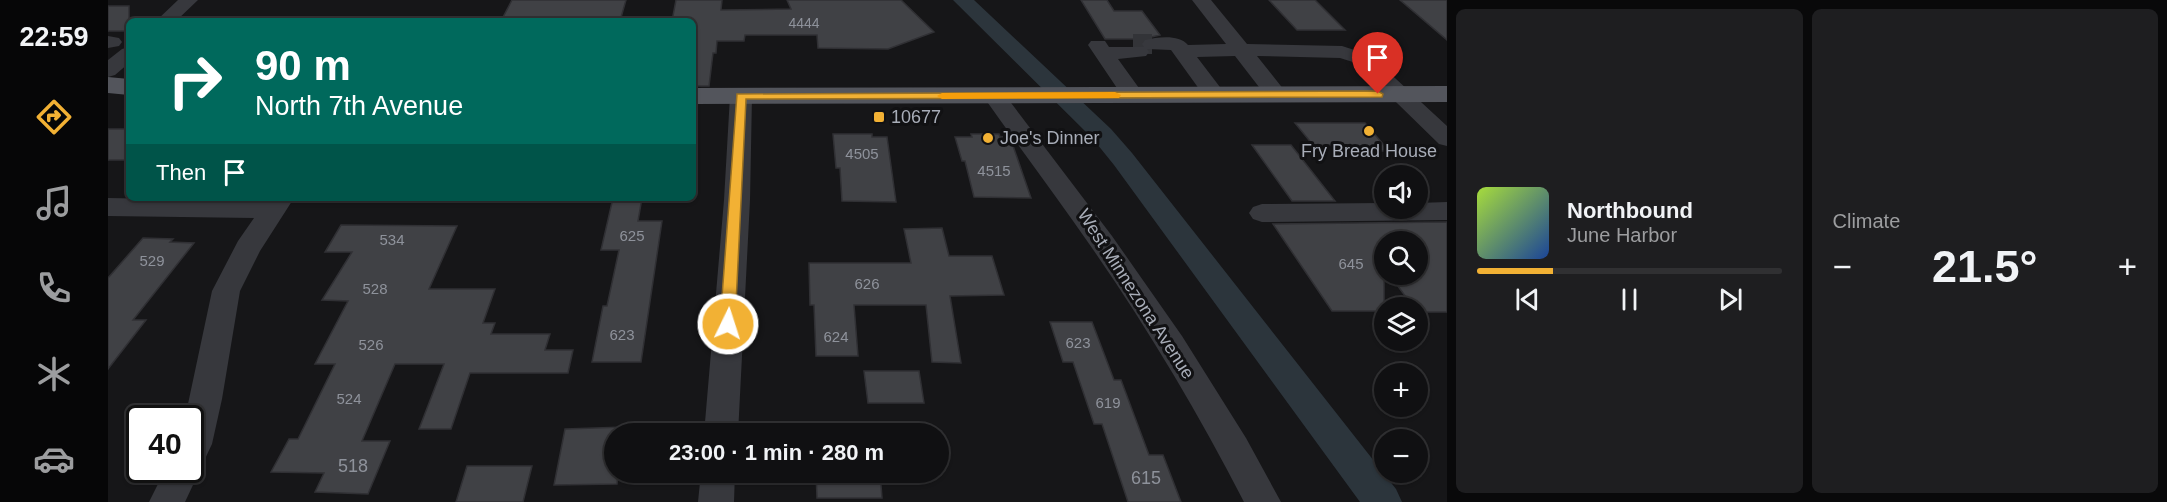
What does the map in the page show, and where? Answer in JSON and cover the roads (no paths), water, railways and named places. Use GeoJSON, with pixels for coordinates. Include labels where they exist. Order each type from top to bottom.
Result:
{"type":"FeatureCollection","features":[{"type":"Feature","properties":{"kind":"main road"},"geometry":{"type":"LineString","coordinates":[[108,86],[126,87]]}},
{"type":"Feature","properties":{"kind":"main road"},"geometry":{"type":"LineString","coordinates":[[696,96],[1447,94]]}},
{"type":"Feature","properties":{"kind":"street"},"geometry":{"type":"LineString","coordinates":[[168,18],[189,0]]}},
{"type":"Feature","properties":{"kind":"street"},"geometry":{"type":"LineString","coordinates":[[1201,0],[1277,95]]}},
{"type":"Feature","properties":{"kind":"street"},"geometry":{"type":"LineString","coordinates":[[1133,95],[1098,45],[1186,55],[1241,50],[1342,52],[1363,59],[1447,139]]}},
{"type":"Feature","properties":{"kind":"street"},"geometry":{"type":"LineString","coordinates":[[108,71],[116,46]]}},
{"type":"Feature","properties":{"kind":"street"},"geometry":{"type":"LineString","coordinates":[[1186,55],[1215,95]]}},
{"type":"Feature","properties":{"kind":"street"},"geometry":{"type":"LineString","coordinates":[[722,423],[741,96]]}},
{"type":"Feature","properties":{"kind":"street","name":"West Minnezona Avenue"},"geometry":{"type":"LineString","coordinates":[[994,96],[1105,244],[1190,376],[1263,502]]}},
{"type":"Feature","properties":{"kind":"street"},"geometry":{"type":"LineString","coordinates":[[108,207],[277,204]]}},
{"type":"Feature","properties":{"kind":"street"},"geometry":{"type":"LineString","coordinates":[[204,407],[226,291],[248,248],[277,204]]}},
{"type":"Feature","properties":{"kind":"street"},"geometry":{"type":"LineString","coordinates":[[1262,213],[1447,211]]}},
{"type":"Feature","properties":{"kind":"street"},"geometry":{"type":"LineString","coordinates":[[167,502],[176,483]]}},
{"type":"Feature","properties":{"kind":"street"},"geometry":{"type":"LineString","coordinates":[[716,502],[717,483]]}},
{"type":"Feature","properties":{"kind":"waterway"},"geometry":{"type":"LineString","coordinates":[[963,0],[1102,134],[1123,159],[1383,502]]}},
{"type":"Feature","properties":{"kind":"tunnel"},"geometry":{"type":"LineString","coordinates":[[1133,44],[1152,44]]}},
{"type":"Feature","properties":{"kind":"place","name":"10677"},"geometry":{"type":"Point","coordinates":[879,117]}},
{"type":"Feature","properties":{"kind":"place","name":"Fry Bread House"},"geometry":{"type":"Point","coordinates":[1369,131]}},
{"type":"Feature","properties":{"kind":"place","name":"Joe's Dinner"},"geometry":{"type":"Point","coordinates":[988,138]}}]}
